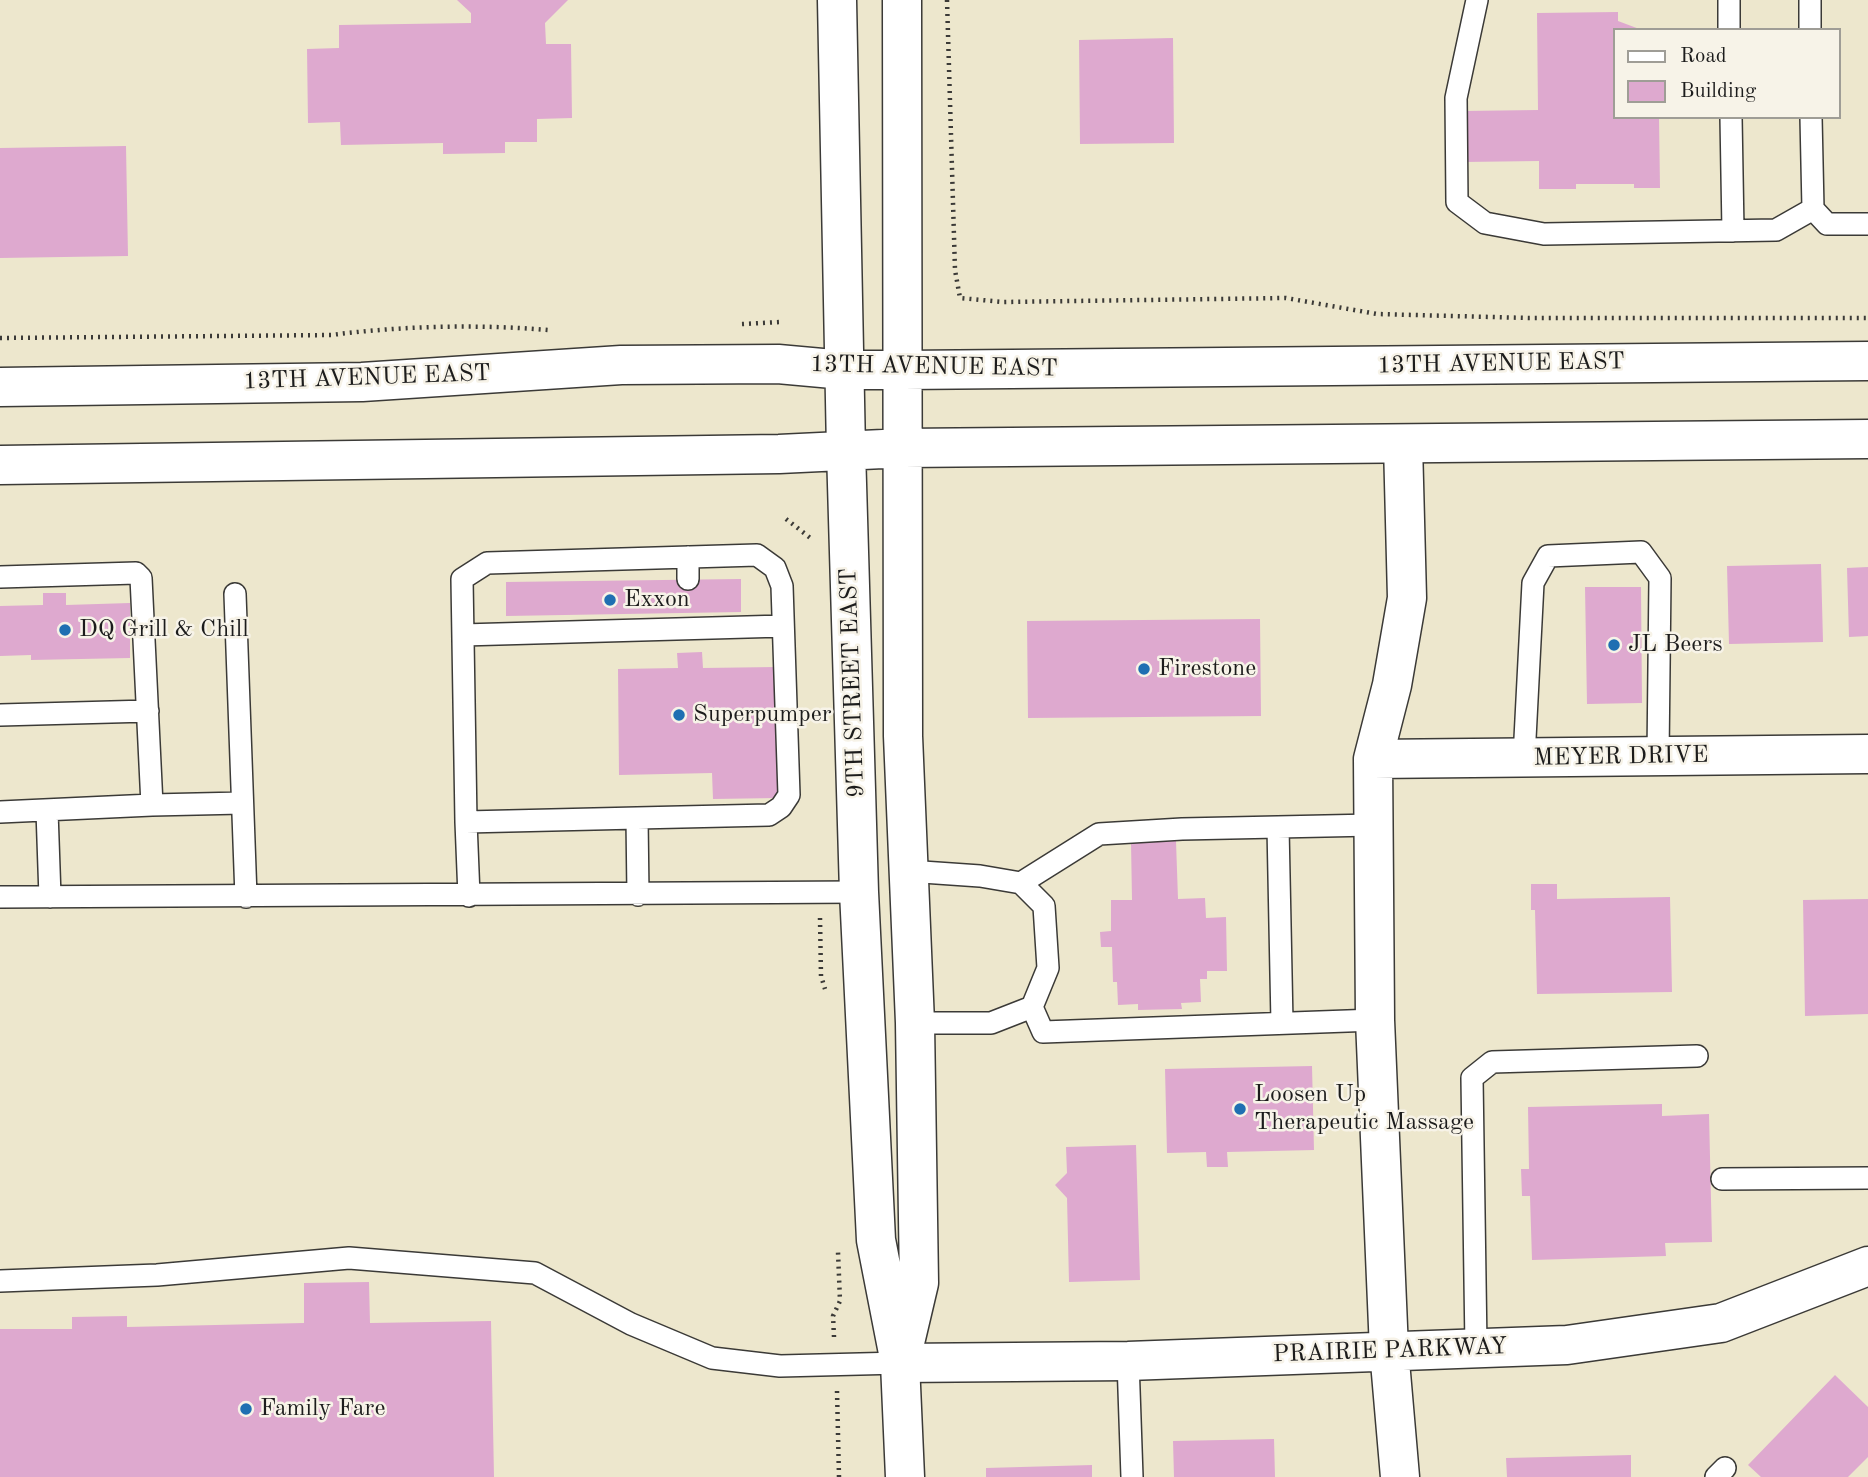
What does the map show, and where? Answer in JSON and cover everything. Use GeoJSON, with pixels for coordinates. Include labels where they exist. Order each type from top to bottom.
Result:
{"type":"FeatureCollection","features":[{"type":"Feature","properties":{"kind":"main road","name":"9TH STREET EAST"},"geometry":{"type":"LineString","coordinates":[[837,0],[844,370],[859,892],[876,1240],[900,1363],[905,1477]]}},
{"type":"Feature","properties":{"kind":"main road","name":"9TH STREET EAST"},"geometry":{"type":"LineString","coordinates":[[900,1363],[919,1283],[915,1023],[902,736],[902,0]]}},
{"type":"Feature","properties":{"kind":"main road","name":"13TH AVENUE EAST"},"geometry":{"type":"LineString","coordinates":[[0,387],[362,382],[621,365],[778,364],[844,370],[904,370],[1868,361]]}},
{"type":"Feature","properties":{"kind":"main road"},"geometry":{"type":"LineString","coordinates":[[0,465],[779,454],[904,448],[1868,439]]}},
{"type":"Feature","properties":{"kind":"main road"},"geometry":{"type":"LineString","coordinates":[[1400,1477],[1389,1350],[1375,1020],[1373,759],[1392,685],[1407,598],[1403,444]]}},
{"type":"Feature","properties":{"kind":"main road","name":"MEYER DRIVE"},"geometry":{"type":"LineString","coordinates":[[1373,759],[1868,754]]}},
{"type":"Feature","properties":{"kind":"main road","name":"PRAIRIE PARKWAY"},"geometry":{"type":"LineString","coordinates":[[900,1363],[1128,1361],[1567,1345],[1721,1323],[1868,1266]]}},
{"type":"Feature","properties":{"kind":"lane"},"geometry":{"type":"LineString","coordinates":[[1477,0],[1456,98],[1457,202],[1485,223],[1544,234],[1776,230],[1813,209]]}},
{"type":"Feature","properties":{"kind":"lane"},"geometry":{"type":"LineString","coordinates":[[1729,0],[1729,28]]}},
{"type":"Feature","properties":{"kind":"lane"},"geometry":{"type":"LineString","coordinates":[[1810,0],[1810,28]]}},
{"type":"Feature","properties":{"kind":"lane"},"geometry":{"type":"LineString","coordinates":[[1731,119],[1733,231]]}},
{"type":"Feature","properties":{"kind":"lane"},"geometry":{"type":"LineString","coordinates":[[1811,119],[1813,209],[1827,224],[1868,224]]}},
{"type":"Feature","properties":{"kind":"lane"},"geometry":{"type":"LineString","coordinates":[[1524,758],[1533,583],[1548,556],[1640,552],[1660,578],[1658,756]]}},
{"type":"Feature","properties":{"kind":"lane"},"geometry":{"type":"LineString","coordinates":[[466,822],[769,815],[781,807],[789,795],[782,586],[775,568],[757,555],[688,557],[636,569],[589,571],[538,572],[487,563],[462,579],[466,822],[468,896]]}},
{"type":"Feature","properties":{"kind":"lane"},"geometry":{"type":"LineString","coordinates":[[688,557],[688,579]]}},
{"type":"Feature","properties":{"kind":"lane"},"geometry":{"type":"LineString","coordinates":[[0,578],[136,573],[141,578],[152,805]]}},
{"type":"Feature","properties":{"kind":"lane"},"geometry":{"type":"LineString","coordinates":[[235,594],[246,897]]}},
{"type":"Feature","properties":{"kind":"lane"},"geometry":{"type":"LineString","coordinates":[[463,635],[539,624],[690,621],[783,626]]}},
{"type":"Feature","properties":{"kind":"lane"},"geometry":{"type":"LineString","coordinates":[[0,715],[148,711]]}},
{"type":"Feature","properties":{"kind":"lane"},"geometry":{"type":"LineString","coordinates":[[0,812],[242,803]]}},
{"type":"Feature","properties":{"kind":"lane"},"geometry":{"type":"LineString","coordinates":[[47,811],[50,897]]}},
{"type":"Feature","properties":{"kind":"lane"},"geometry":{"type":"LineString","coordinates":[[637,818],[638,895]]}},
{"type":"Feature","properties":{"kind":"lane"},"geometry":{"type":"LineString","coordinates":[[1021,883],[1099,834],[1373,825]]}},
{"type":"Feature","properties":{"kind":"lane"},"geometry":{"type":"LineString","coordinates":[[1278,827],[1282,1023]]}},
{"type":"Feature","properties":{"kind":"lane"},"geometry":{"type":"LineString","coordinates":[[908,871],[980,876],[1021,883],[1044,906],[1048,968],[1032,1007],[1043,1032],[1375,1020]]}},
{"type":"Feature","properties":{"kind":"lane"},"geometry":{"type":"LineString","coordinates":[[0,897],[859,892]]}},
{"type":"Feature","properties":{"kind":"lane"},"geometry":{"type":"LineString","coordinates":[[915,1023],[991,1023],[1032,1007]]}},
{"type":"Feature","properties":{"kind":"lane"},"geometry":{"type":"LineString","coordinates":[[1476,1347],[1472,1078],[1492,1062],[1697,1056]]}},
{"type":"Feature","properties":{"kind":"lane"},"geometry":{"type":"LineString","coordinates":[[1722,1179],[1868,1178]]}},
{"type":"Feature","properties":{"kind":"lane"},"geometry":{"type":"LineString","coordinates":[[0,1281],[157,1275],[349,1258],[534,1273],[631,1324],[712,1358],[780,1366],[900,1363]]}},
{"type":"Feature","properties":{"kind":"lane"},"geometry":{"type":"LineString","coordinates":[[1128,1361],[1132,1477]]}},
{"type":"Feature","properties":{"kind":"path"},"geometry":{"type":"LineString","coordinates":[[947,0],[955,270],[960,298],[1003,302],[1286,298],[1377,314],[1529,318],[1868,318]]}},
{"type":"Feature","properties":{"kind":"path"},"geometry":{"type":"LineString","coordinates":[[741,324],[780,322]]}},
{"type":"Feature","properties":{"kind":"path"},"geometry":{"type":"LineString","coordinates":[[0,338],[331,335],[375,330],[500,327],[550,330]]}},
{"type":"Feature","properties":{"kind":"building"},"geometry":{"type":"Polygon","coordinates":[[[457,0],[568,0],[545,23],[546,44],[571,44],[572,118],[537,119],[537,142],[505,142],[505,153],[443,154],[443,143],[341,145],[340,122],[308,123],[307,49],[339,48],[339,25],[471,23],[471,13],[457,0]]]}},
{"type":"Feature","properties":{"kind":"building"},"geometry":{"type":"Polygon","coordinates":[[[1618,12],[1618,21],[1637,28],[1612,28],[1612,119],[1659,119],[1660,188],[1634,188],[1634,184],[1576,184],[1576,189],[1539,189],[1539,161],[1464,162],[1463,111],[1538,110],[1537,13],[1618,12]]]}},
{"type":"Feature","properties":{"kind":"building"},"geometry":{"type":"Polygon","coordinates":[[[1173,38],[1174,143],[1080,144],[1079,40],[1173,38]]]}},
{"type":"Feature","properties":{"kind":"building"},"geometry":{"type":"Polygon","coordinates":[[[126,146],[128,256],[0,258],[0,148],[126,146]]]}},
{"type":"Feature","properties":{"kind":"building"},"geometry":{"type":"Polygon","coordinates":[[[1821,564],[1823,642],[1729,644],[1727,566],[1821,564]]]}},
{"type":"Feature","properties":{"kind":"building"},"geometry":{"type":"Polygon","coordinates":[[[1868,567],[1868,636],[1849,637],[1847,568],[1868,567]]]}},
{"type":"Feature","properties":{"kind":"building"},"geometry":{"type":"Polygon","coordinates":[[[741,579],[741,612],[506,616],[506,582],[741,579]]]}},
{"type":"Feature","properties":{"kind":"building","name":"JL Beers"},"geometry":{"type":"Polygon","coordinates":[[[1585,587],[1641,587],[1642,703],[1587,704],[1585,587]]]}},
{"type":"Feature","properties":{"kind":"building","name":"DQ Grill & Chill"},"geometry":{"type":"Polygon","coordinates":[[[43,593],[66,593],[66,605],[130,603],[130,658],[31,660],[31,655],[0,656],[0,606],[43,605],[43,593]]]}},
{"type":"Feature","properties":{"kind":"building","name":"Firestone"},"geometry":{"type":"Polygon","coordinates":[[[1260,619],[1261,716],[1028,718],[1027,621],[1260,619]]]}},
{"type":"Feature","properties":{"kind":"building"},"geometry":{"type":"Polygon","coordinates":[[[702,652],[703,668],[776,667],[778,798],[713,799],[712,773],[619,775],[618,669],[678,668],[677,653],[702,652]]]}},
{"type":"Feature","properties":{"kind":"building"},"geometry":{"type":"Polygon","coordinates":[[[1176,841],[1178,899],[1205,898],[1206,918],[1226,917],[1227,971],[1207,971],[1207,979],[1200,979],[1201,1002],[1181,1003],[1182,1009],[1138,1010],[1138,1004],[1118,1005],[1117,982],[1113,982],[1112,947],[1101,947],[1100,932],[1111,931],[1111,900],[1132,900],[1131,842],[1176,841]]]}},
{"type":"Feature","properties":{"kind":"building"},"geometry":{"type":"Polygon","coordinates":[[[1531,884],[1557,884],[1557,899],[1670,897],[1672,992],[1537,994],[1535,910],[1531,910],[1531,884]]]}},
{"type":"Feature","properties":{"kind":"building"},"geometry":{"type":"Polygon","coordinates":[[[1868,899],[1868,1014],[1805,1016],[1803,900],[1868,899]]]}},
{"type":"Feature","properties":{"kind":"building","name":"Loosen Up Therapeutic Massage"},"geometry":{"type":"Polygon","coordinates":[[[1312,1066],[1314,1150],[1227,1152],[1228,1167],[1207,1167],[1206,1152],[1167,1153],[1165,1069],[1312,1066]]]}},
{"type":"Feature","properties":{"kind":"building"},"geometry":{"type":"Polygon","coordinates":[[[1662,1104],[1662,1116],[1709,1114],[1712,1242],[1665,1243],[1666,1256],[1532,1260],[1530,1196],[1522,1196],[1521,1169],[1529,1169],[1528,1107],[1662,1104]]]}},
{"type":"Feature","properties":{"kind":"building"},"geometry":{"type":"Polygon","coordinates":[[[1136,1145],[1140,1280],[1069,1282],[1067,1198],[1055,1185],[1067,1173],[1066,1147],[1136,1145]]]}},
{"type":"Feature","properties":{"kind":"building","name":"Family Fare"},"geometry":{"type":"Polygon","coordinates":[[[369,1282],[370,1323],[491,1321],[494,1477],[0,1477],[0,1329],[72,1329],[72,1317],[127,1316],[127,1327],[304,1323],[304,1283],[369,1282]]]}},
{"type":"Feature","properties":{"kind":"building"},"geometry":{"type":"Polygon","coordinates":[[[1835,1375],[1868,1407],[1868,1457],[1848,1477],[1761,1477],[1748,1465],[1835,1375]]]}},
{"type":"Feature","properties":{"kind":"building"},"geometry":{"type":"Polygon","coordinates":[[[1274,1439],[1275,1477],[1174,1477],[1173,1441],[1274,1439]]]}},
{"type":"Feature","properties":{"kind":"building"},"geometry":{"type":"Polygon","coordinates":[[[1631,1455],[1631,1477],[1507,1477],[1506,1458],[1631,1455]]]}},
{"type":"Feature","properties":{"kind":"building"},"geometry":{"type":"Polygon","coordinates":[[[1092,1465],[1092,1477],[986,1477],[986,1468],[1092,1465]]]}},
{"type":"Feature","properties":{"kind":"place","name":"Exxon"},"geometry":{"type":"Point","coordinates":[610,600]}},
{"type":"Feature","properties":{"kind":"place","name":"DQ Grill & Chill"},"geometry":{"type":"Point","coordinates":[65,630]}},
{"type":"Feature","properties":{"kind":"place","name":"JL Beers"},"geometry":{"type":"Point","coordinates":[1614,645]}},
{"type":"Feature","properties":{"kind":"place","name":"Firestone"},"geometry":{"type":"Point","coordinates":[1144,669]}},
{"type":"Feature","properties":{"kind":"place","name":"Superpumper"},"geometry":{"type":"Point","coordinates":[679,715]}},
{"type":"Feature","properties":{"kind":"place","name":"Loosen Up Therapeutic Massage"},"geometry":{"type":"Point","coordinates":[1240,1109]}},
{"type":"Feature","properties":{"kind":"place","name":"Family Fare"},"geometry":{"type":"Point","coordinates":[246,1409]}}]}
